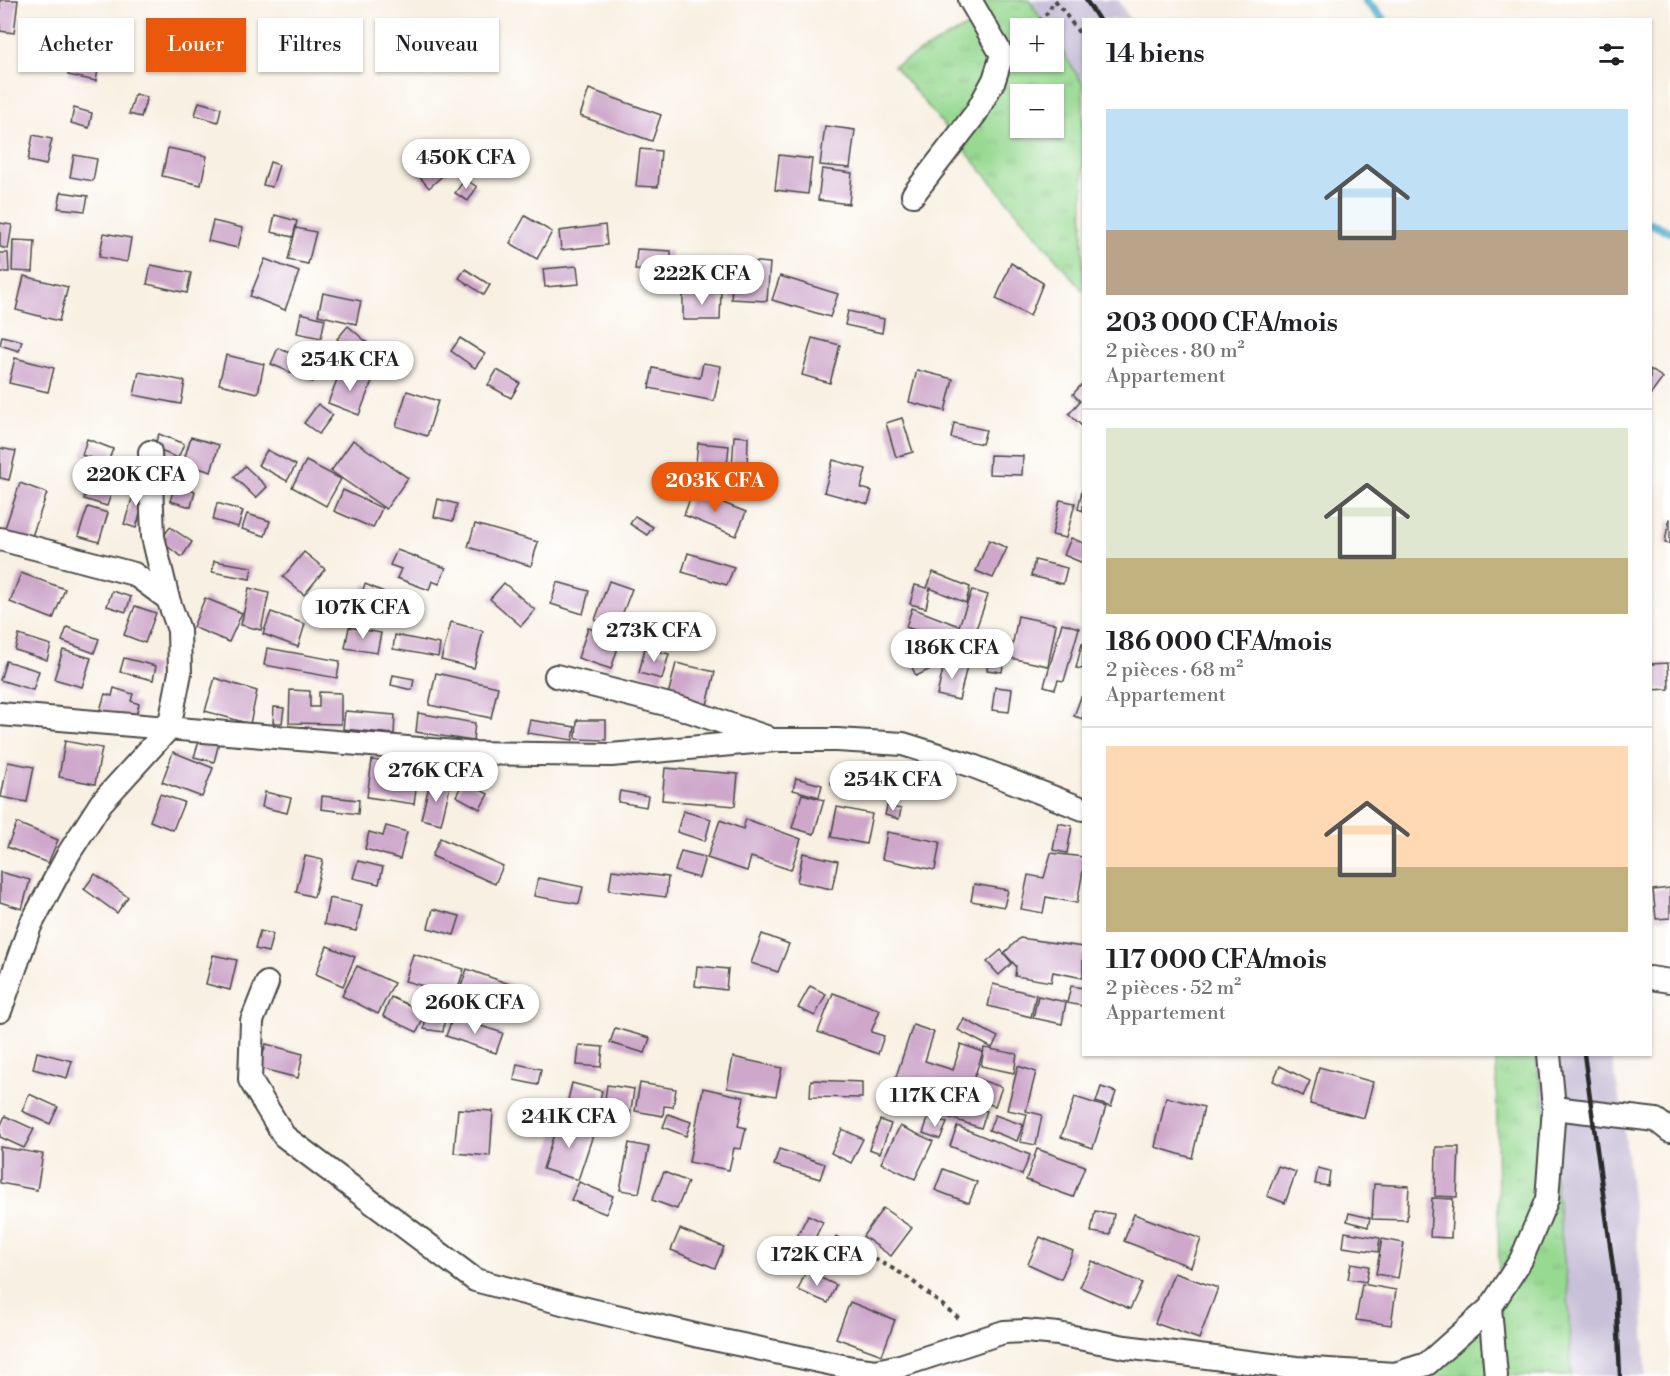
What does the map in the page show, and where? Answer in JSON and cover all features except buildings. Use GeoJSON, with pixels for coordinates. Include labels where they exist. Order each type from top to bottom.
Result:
{"type":"FeatureCollection","features":[{"type":"Feature","properties":{"kind":"street"},"geometry":{"type":"LineString","coordinates":[[914,195],[976,113],[994,80],[1002,55],[970,0]]}},
{"type":"Feature","properties":{"kind":"street"},"geometry":{"type":"LineString","coordinates":[[0,1011],[30,926],[69,853],[101,803],[169,728],[180,673],[179,630],[168,599],[153,537],[150,452]]}},
{"type":"Feature","properties":{"kind":"street"},"geometry":{"type":"LineString","coordinates":[[0,540],[134,574],[168,599]]}},
{"type":"Feature","properties":{"kind":"street"},"geometry":{"type":"LineString","coordinates":[[556,676],[681,708],[776,740]]}},
{"type":"Feature","properties":{"kind":"street"},"geometry":{"type":"LineString","coordinates":[[0,714],[466,753],[611,755],[776,740],[837,740],[903,744],[970,765],[1082,809]]}},
{"type":"Feature","properties":{"kind":"street"},"geometry":{"type":"LineString","coordinates":[[1652,978],[1670,981]]}},
{"type":"Feature","properties":{"kind":"street"},"geometry":{"type":"LineString","coordinates":[[267,983],[252,1021],[250,1080],[284,1136],[475,1280],[699,1336],[876,1371],[942,1354],[1004,1332],[1058,1334],[1125,1347],[1292,1372],[1395,1374],[1427,1364],[1490,1308],[1521,1260],[1547,1199],[1554,1108],[1549,1056]]}},
{"type":"Feature","properties":{"kind":"street"},"geometry":{"type":"LineString","coordinates":[[1554,1108],[1665,1124]]}},
{"type":"Feature","properties":{"kind":"street"},"geometry":{"type":"LineString","coordinates":[[1490,1308],[1496,1376]]}},
{"type":"Feature","properties":{"kind":"path"},"geometry":{"type":"LineString","coordinates":[[1042,18],[1050,10],[1054,0]]}},
{"type":"Feature","properties":{"kind":"path"},"geometry":{"type":"LineString","coordinates":[[1054,0],[1082,37]]}},
{"type":"Feature","properties":{"kind":"path"},"geometry":{"type":"LineString","coordinates":[[835,1237],[906,1276],[958,1318],[973,1325],[1004,1332]]}},
{"type":"Feature","properties":{"kind":"shaded area"},"geometry":{"type":"Polygon","coordinates":[[[1029,0],[1118,0],[1129,18],[1082,18],[1082,82],[1064,54],[1064,18],[1041,18],[1029,0]]]}},
{"type":"Feature","properties":{"kind":"shaded area"},"geometry":{"type":"Polygon","coordinates":[[[1535,1056],[1611,1056],[1623,1117],[1642,1287],[1646,1376],[1571,1376],[1568,1293],[1549,1128],[1535,1056]]]}},
{"type":"Feature","properties":{"kind":"green space"},"geometry":{"type":"Polygon","coordinates":[[[956,0],[1029,0],[1041,18],[1010,18],[1010,72],[1064,72],[1064,54],[1082,82],[1082,290],[894,66],[972,24],[956,0]]]}},
{"type":"Feature","properties":{"kind":"green space"},"geometry":{"type":"Polygon","coordinates":[[[1496,1056],[1535,1056],[1549,1128],[1568,1293],[1571,1376],[1425,1376],[1499,1283],[1496,1056]]]}},
{"type":"Feature","properties":{"kind":"waterway"},"geometry":{"type":"LineString","coordinates":[[1365,0],[1382,18]]}},
{"type":"Feature","properties":{"kind":"waterway"},"geometry":{"type":"LineString","coordinates":[[1652,224],[1670,232]]}},
{"type":"Feature","properties":{"kind":"railway"},"geometry":{"type":"LineString","coordinates":[[1086,0],[1098,18]]}},
{"type":"Feature","properties":{"kind":"railway"},"geometry":{"type":"LineString","coordinates":[[1584,1056],[1616,1289],[1620,1376]]}}]}
